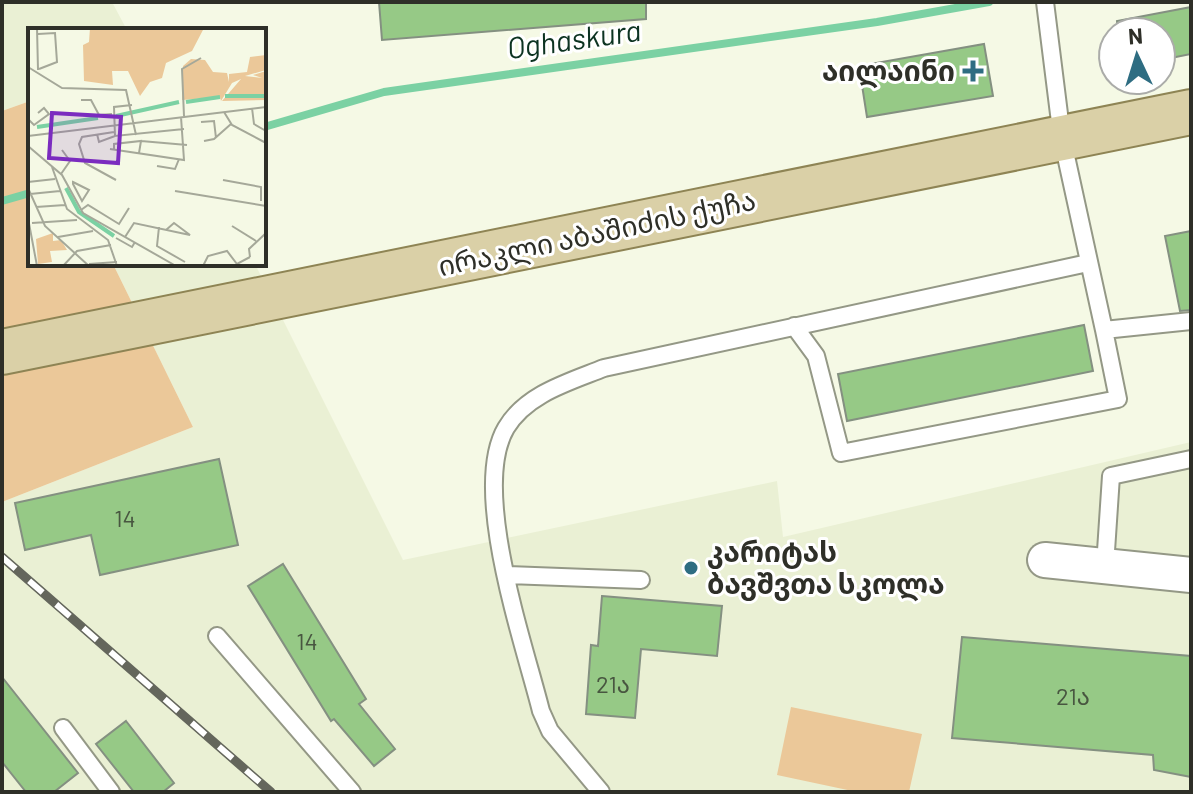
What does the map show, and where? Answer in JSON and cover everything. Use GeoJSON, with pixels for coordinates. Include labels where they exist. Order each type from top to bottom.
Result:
{"type":"FeatureCollection","features":[{"type":"Feature","properties":{"kind":"main road","name":"ირაკლი აბაშიძის ქუჩა"},"geometry":{"type":"LineString","coordinates":[[2,352],[1191,112]]}},
{"type":"Feature","properties":{"kind":"street"},"geometry":{"type":"LineString","coordinates":[[1045,560],[1191,575]]}},
{"type":"Feature","properties":{"kind":"lane"},"geometry":{"type":"LineString","coordinates":[[794,326],[816,356],[841,453],[1118,399],[1062,138],[1046,4]]}},
{"type":"Feature","properties":{"kind":"lane"},"geometry":{"type":"LineString","coordinates":[[601,792],[550,731],[541,711],[494,511],[494,458],[506,427],[541,393],[604,368],[1088,263]]}},
{"type":"Feature","properties":{"kind":"lane"},"geometry":{"type":"LineString","coordinates":[[1104,330],[1191,321]]}},
{"type":"Feature","properties":{"kind":"lane"},"geometry":{"type":"LineString","coordinates":[[1105,566],[1111,476],[1191,459]]}},
{"type":"Feature","properties":{"kind":"lane"},"geometry":{"type":"LineString","coordinates":[[508,575],[641,580]]}},
{"type":"Feature","properties":{"kind":"lane"},"geometry":{"type":"LineString","coordinates":[[217,636],[352,792]]}},
{"type":"Feature","properties":{"kind":"lane"},"geometry":{"type":"LineString","coordinates":[[63,728],[111,792]]}},
{"type":"Feature","properties":{"kind":"shaded area"},"geometry":{"type":"Polygon","coordinates":[[[2,2],[112,2],[126,28],[28,28],[28,102],[2,111],[2,2]]]}},
{"type":"Feature","properties":{"kind":"shaded area"},"geometry":{"type":"Polygon","coordinates":[[[28,102],[28,266],[114,266],[193,427],[2,502],[2,111],[28,102]]]}},
{"type":"Feature","properties":{"kind":"shaded area"},"geometry":{"type":"Polygon","coordinates":[[[114,266],[256,266],[403,560],[777,481],[783,537],[1191,442],[1191,792],[2,792],[2,502],[193,427],[114,266]]]}},
{"type":"Feature","properties":{"kind":"shaded area"},"geometry":{"type":"Polygon","coordinates":[[[791,707],[922,734],[909,792],[857,792],[777,775],[791,707]]]}},
{"type":"Feature","properties":{"kind":"building"},"geometry":{"type":"Polygon","coordinates":[[[379,2],[646,2],[646,19],[382,40],[379,2]]]}},
{"type":"Feature","properties":{"kind":"building"},"geometry":{"type":"Polygon","coordinates":[[[1191,7],[1191,54],[1177,57],[1177,16],[1143,16],[1191,7]]]}},
{"type":"Feature","properties":{"kind":"building"},"geometry":{"type":"Polygon","coordinates":[[[984,44],[993,96],[867,117],[859,66],[984,44]]]}},
{"type":"Feature","properties":{"kind":"building"},"geometry":{"type":"Polygon","coordinates":[[[1191,231],[1191,310],[1180,311],[1165,236],[1191,231]]]}},
{"type":"Feature","properties":{"kind":"building"},"geometry":{"type":"Polygon","coordinates":[[[1084,325],[1093,371],[847,421],[838,374],[1084,325]]]}},
{"type":"Feature","properties":{"kind":"building"},"geometry":{"type":"Polygon","coordinates":[[[219,459],[238,545],[100,575],[91,535],[25,550],[15,503],[219,459]]]}},
{"type":"Feature","properties":{"kind":"building"},"geometry":{"type":"Polygon","coordinates":[[[283,564],[366,699],[359,704],[395,749],[374,766],[334,719],[331,721],[248,586],[283,564]]]}},
{"type":"Feature","properties":{"kind":"building"},"geometry":{"type":"Polygon","coordinates":[[[602,596],[722,606],[717,656],[641,649],[635,718],[586,714],[591,645],[598,646],[602,596]]]}},
{"type":"Feature","properties":{"kind":"building"},"geometry":{"type":"Polygon","coordinates":[[[962,637],[1191,656],[1191,777],[1154,770],[1153,755],[952,738],[962,637]]]}},
{"type":"Feature","properties":{"kind":"building"},"geometry":{"type":"Polygon","coordinates":[[[2,677],[78,773],[54,792],[26,792],[2,762],[2,677]]]}},
{"type":"Feature","properties":{"kind":"building"},"geometry":{"type":"Polygon","coordinates":[[[126,721],[174,783],[163,792],[134,792],[96,744],[126,721]]]}},
{"type":"Feature","properties":{"kind":"waterway","name":"Oghaskura"},"geometry":{"type":"LineString","coordinates":[[266,126],[384,92],[877,22],[989,2]]}},
{"type":"Feature","properties":{"kind":"waterway","name":"Oghaskura"},"geometry":{"type":"LineString","coordinates":[[2,201],[28,194]]}},
{"type":"Feature","properties":{"kind":"railway"},"geometry":{"type":"LineString","coordinates":[[2,557],[271,792]]}},
{"type":"Feature","properties":{"kind":"place","name":"აილაინი"},"geometry":{"type":"Point","coordinates":[973,71]}},
{"type":"Feature","properties":{"kind":"place","name":"კარიტას ბავშვთა სკოლა"},"geometry":{"type":"Point","coordinates":[691,568]}}]}
